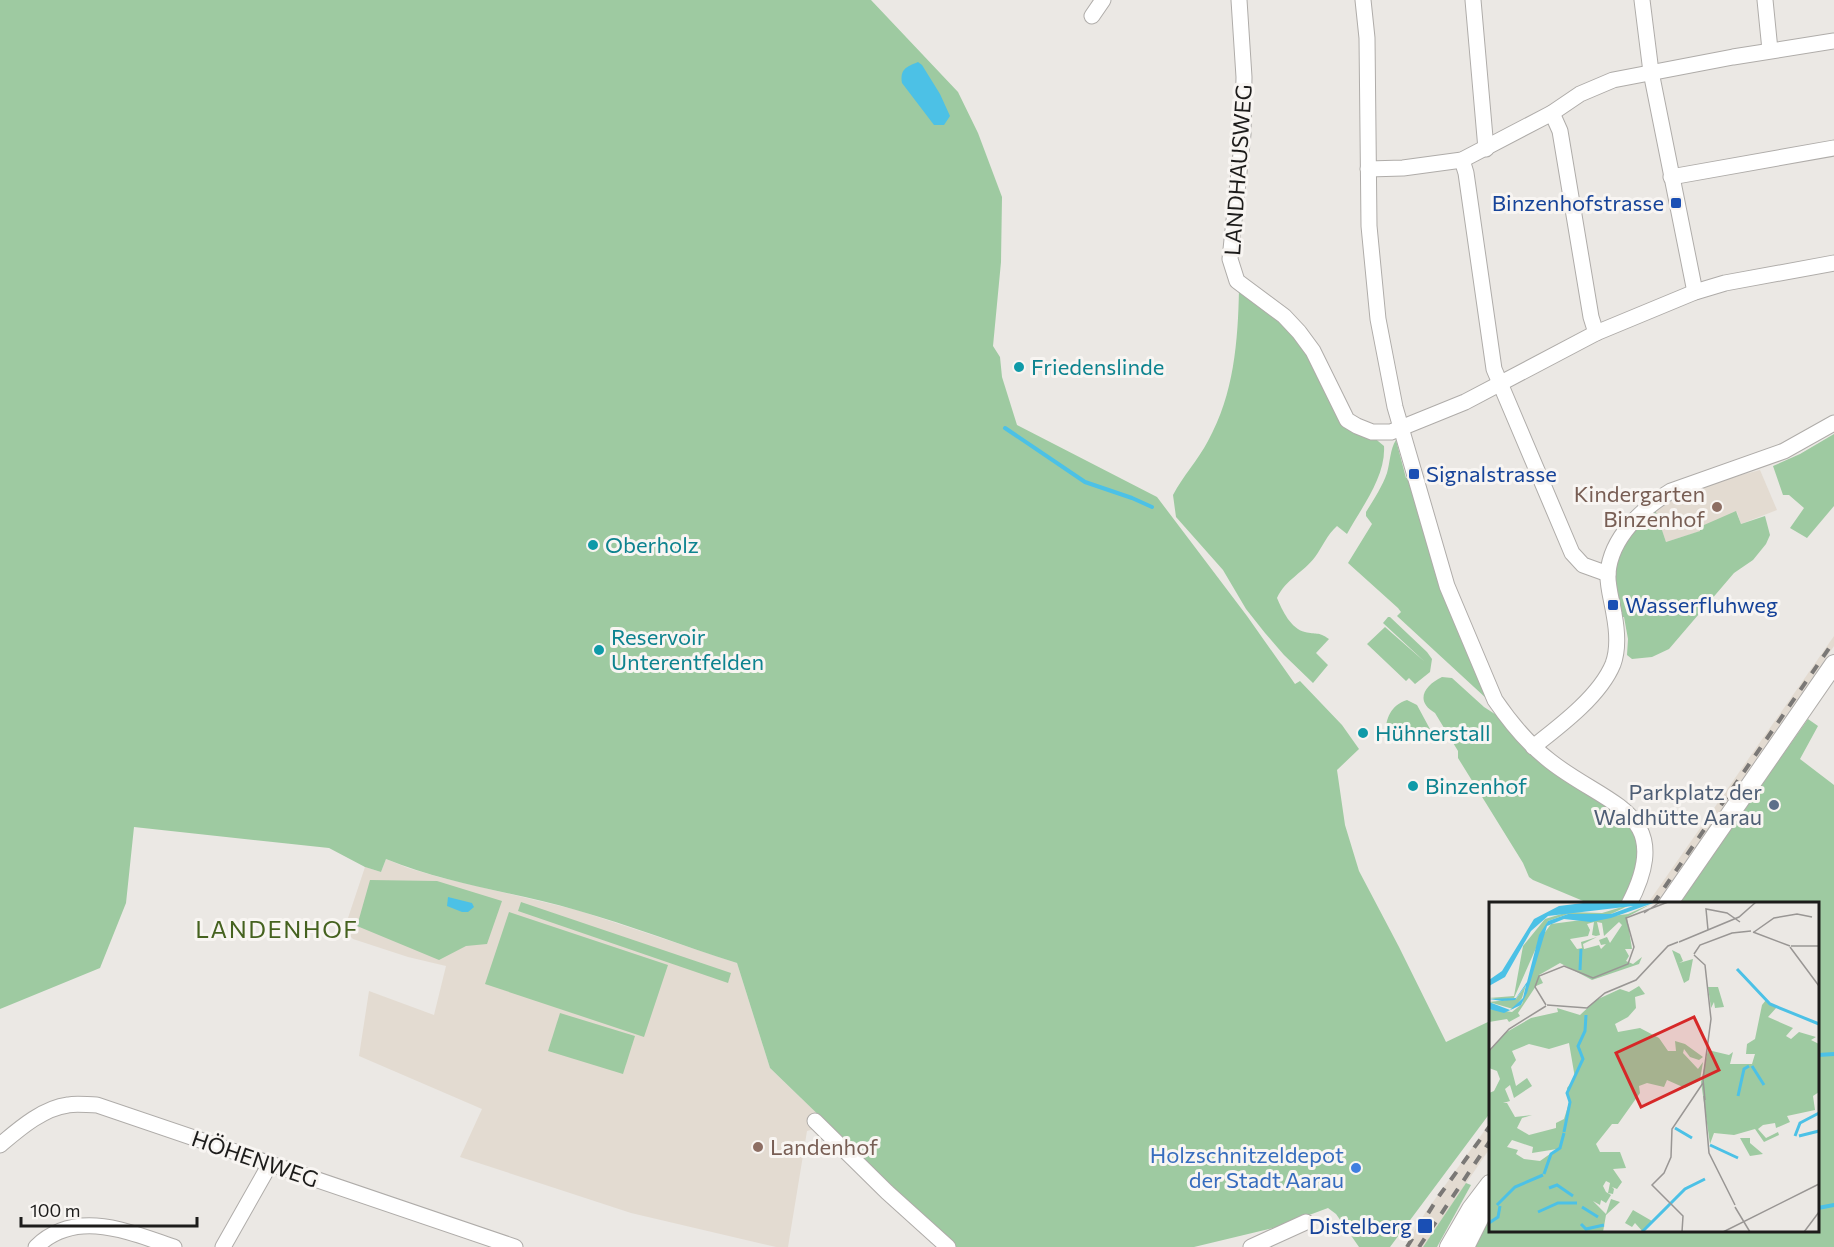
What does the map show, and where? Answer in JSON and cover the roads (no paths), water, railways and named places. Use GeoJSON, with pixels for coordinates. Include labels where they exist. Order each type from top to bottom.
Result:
{"type":"FeatureCollection","features":[{"type":"Feature","properties":{"kind":"main road"},"geometry":{"type":"LineString","coordinates":[[1669,902],[1834,664]]}},
{"type":"Feature","properties":{"kind":"main road"},"geometry":{"type":"LineString","coordinates":[[1449,1247],[1471,1209],[1489,1186]]}},
{"type":"Feature","properties":{"kind":"main road"},"geometry":{"type":"LineString","coordinates":[[1465,1247],[1489,1198]]}},
{"type":"Feature","properties":{"kind":"street"},"geometry":{"type":"LineString","coordinates":[[1092,16],[1103,0]]}},
{"type":"Feature","properties":{"kind":"street","name":"LANDHAUSWEG"},"geometry":{"type":"LineString","coordinates":[[1239,0],[1244,77],[1243,134],[1230,259],[1237,281],[1284,316],[1299,332],[1313,351],[1347,420],[1372,432],[1391,432],[1400,428]]}},
{"type":"Feature","properties":{"kind":"street"},"geometry":{"type":"LineString","coordinates":[[1363,0],[1367,38],[1369,226],[1378,319],[1400,428],[1447,586],[1495,700],[1533,747],[1570,775],[1618,804],[1630,814],[1637,824],[1644,840],[1646,856],[1642,873],[1629,902]]}},
{"type":"Feature","properties":{"kind":"street"},"geometry":{"type":"LineString","coordinates":[[1473,0],[1486,149]]}},
{"type":"Feature","properties":{"kind":"street"},"geometry":{"type":"LineString","coordinates":[[1642,0],[1651,72],[1695,292]]}},
{"type":"Feature","properties":{"kind":"street"},"geometry":{"type":"LineString","coordinates":[[1765,0],[1770,50]]}},
{"type":"Feature","properties":{"kind":"street"},"geometry":{"type":"LineString","coordinates":[[1368,170],[1462,160],[1552,113],[1580,94],[1613,80],[1834,40]]}},
{"type":"Feature","properties":{"kind":"street"},"geometry":{"type":"LineString","coordinates":[[1552,113],[1560,131],[1591,317],[1596,333]]}},
{"type":"Feature","properties":{"kind":"street"},"geometry":{"type":"LineString","coordinates":[[1671,177],[1834,148]]}},
{"type":"Feature","properties":{"kind":"street"},"geometry":{"type":"LineString","coordinates":[[1462,160],[1467,173],[1494,369],[1572,553],[1583,565],[1608,574]]}},
{"type":"Feature","properties":{"kind":"street"},"geometry":{"type":"LineString","coordinates":[[1400,428],[1465,402],[1596,333],[1695,292],[1725,283],[1834,263]]}},
{"type":"Feature","properties":{"kind":"street"},"geometry":{"type":"LineString","coordinates":[[1533,747],[1579,708],[1601,684],[1612,665],[1617,631],[1608,574],[1611,559],[1624,533],[1658,499],[1691,483],[1784,451],[1834,423]]}},
{"type":"Feature","properties":{"kind":"street","name":"HÖHENWEG"},"geometry":{"type":"LineString","coordinates":[[0,1144],[22,1127],[56,1108],[70,1104],[96,1105],[515,1247]]}},
{"type":"Feature","properties":{"kind":"street"},"geometry":{"type":"LineString","coordinates":[[815,1121],[887,1192],[948,1247]]}},
{"type":"Feature","properties":{"kind":"street"},"geometry":{"type":"LineString","coordinates":[[223,1247],[270,1164]]}},
{"type":"Feature","properties":{"kind":"street"},"geometry":{"type":"LineString","coordinates":[[1251,1247],[1283,1241],[1306,1222]]}},
{"type":"Feature","properties":{"kind":"street"},"geometry":{"type":"LineString","coordinates":[[36,1247],[64,1228],[96,1226],[118,1228],[174,1247]]}},
{"type":"Feature","properties":{"kind":"water"},"geometry":{"type":"Polygon","coordinates":[[[918,62],[940,94],[950,116],[944,125],[934,125],[902,83],[905,69],[918,62]]]}},
{"type":"Feature","properties":{"kind":"water"},"geometry":{"type":"Polygon","coordinates":[[[448,897],[472,903],[474,907],[468,912],[462,912],[447,906],[448,897]]]}},
{"type":"Feature","properties":{"kind":"waterway"},"geometry":{"type":"LineString","coordinates":[[1005,428],[1085,482],[1152,507]]}},
{"type":"Feature","properties":{"kind":"waterway"},"geometry":{"type":"LineString","coordinates":[[1819,1055],[1834,1054]]}},
{"type":"Feature","properties":{"kind":"waterway"},"geometry":{"type":"LineString","coordinates":[[1819,1208],[1834,1205]]}},
{"type":"Feature","properties":{"kind":"railway"},"geometry":{"type":"LineString","coordinates":[[1654,902],[1834,641]]}},
{"type":"Feature","properties":{"kind":"railway"},"geometry":{"type":"LineString","coordinates":[[1407,1247],[1439,1196],[1489,1127]]}},
{"type":"Feature","properties":{"kind":"railway"},"geometry":{"type":"LineString","coordinates":[[1419,1247],[1489,1142]]}},
{"type":"Feature","properties":{"kind":"place","name":"Binzenhofstrasse"},"geometry":{"type":"Point","coordinates":[1676,203]}},
{"type":"Feature","properties":{"kind":"place","name":"Friedenslinde"},"geometry":{"type":"Point","coordinates":[1019,367]}},
{"type":"Feature","properties":{"kind":"place","name":"Signalstrasse"},"geometry":{"type":"Point","coordinates":[1414,474]}},
{"type":"Feature","properties":{"kind":"place","name":"Kindergarten Binzenhof"},"geometry":{"type":"Point","coordinates":[1717,507]}},
{"type":"Feature","properties":{"kind":"place","name":"Oberholz"},"geometry":{"type":"Point","coordinates":[593,545]}},
{"type":"Feature","properties":{"kind":"place","name":"Wasserfluhweg"},"geometry":{"type":"Point","coordinates":[1613,605]}},
{"type":"Feature","properties":{"kind":"place","name":"Reservoir Unterentfelden"},"geometry":{"type":"Point","coordinates":[599,650]}},
{"type":"Feature","properties":{"kind":"place","name":"Hühnerstall"},"geometry":{"type":"Point","coordinates":[1363,733]}},
{"type":"Feature","properties":{"kind":"place","name":"Binzenhof"},"geometry":{"type":"Point","coordinates":[1413,786]}},
{"type":"Feature","properties":{"kind":"place","name":"Parkplatz der Waldhütte Aarau"},"geometry":{"type":"Point","coordinates":[1774,805]}},
{"type":"Feature","properties":{"kind":"place","name":"Landenhof"},"geometry":{"type":"Point","coordinates":[758,1147]}},
{"type":"Feature","properties":{"kind":"place","name":"Holzschnitzeldepot der Stadt Aarau"},"geometry":{"type":"Point","coordinates":[1356,1168]}},
{"type":"Feature","properties":{"kind":"place","name":"Distelberg"},"geometry":{"type":"Point","coordinates":[1425,1226]}},
{"type":"Feature","properties":{"kind":"district","name":"LANDENHOF"},"geometry":{"type":"Point","coordinates":[277,930]}}]}
